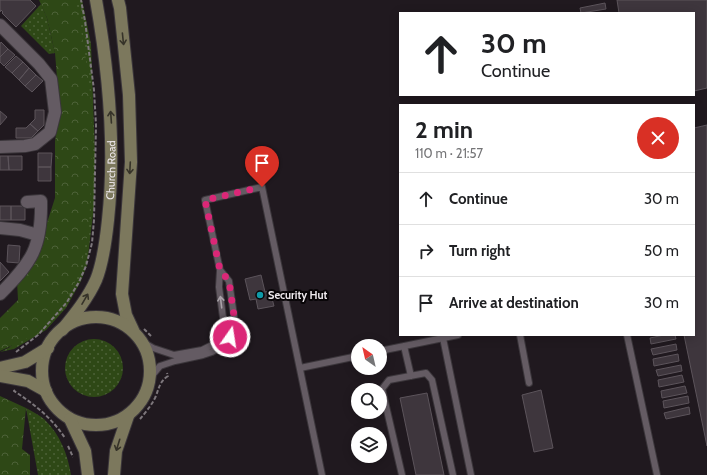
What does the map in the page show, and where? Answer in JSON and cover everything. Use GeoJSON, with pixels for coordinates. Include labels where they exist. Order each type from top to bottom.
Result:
{"type":"FeatureCollection","features":[{"type":"Feature","properties":{"kind":"main road","name":"Church Road"},"geometry":{"type":"LineString","coordinates":[[62,330],[80,308],[96,279],[105,244],[111,194],[112,134],[103,41],[96,0]]}},
{"type":"Feature","properties":{"kind":"main road","name":"Church Road"},"geometry":{"type":"LineString","coordinates":[[118,0],[129,95],[131,162],[122,294],[126,316],[138,337]]}},
{"type":"Feature","properties":{"kind":"main road"},"geometry":{"type":"LineString","coordinates":[[114,475],[116,451],[133,419],[138,407],[145,396],[150,378],[151,367],[149,356],[138,337],[122,323],[111,319],[99,317],[81,319],[62,330],[54,338],[48,348],[42,365],[42,377],[46,391],[52,403],[70,419],[86,424],[108,424],[133,419]]}},
{"type":"Feature","properties":{"kind":"main road"},"geometry":{"type":"LineString","coordinates":[[0,368],[24,362],[48,348]]}},
{"type":"Feature","properties":{"kind":"main road"},"geometry":{"type":"LineString","coordinates":[[0,376],[28,381],[46,391]]}},
{"type":"Feature","properties":{"kind":"main road"},"geometry":{"type":"LineString","coordinates":[[70,419],[85,451],[88,475]]}},
{"type":"Feature","properties":{"kind":"street"},"geometry":{"type":"LineString","coordinates":[[0,25],[39,64],[51,79],[56,112],[50,132],[35,144],[0,147]]}},
{"type":"Feature","properties":{"kind":"street"},"geometry":{"type":"LineString","coordinates":[[0,294],[30,260],[36,245],[41,219],[41,201],[27,202]]}},
{"type":"Feature","properties":{"kind":"street"},"geometry":{"type":"LineString","coordinates":[[0,228],[20,230],[38,235]]}},
{"type":"Feature","properties":{"kind":"lane"},"geometry":{"type":"LineString","coordinates":[[138,337],[153,348],[174,355],[202,350],[216,342],[224,325],[219,287],[220,270],[205,200],[262,187],[322,475]]}},
{"type":"Feature","properties":{"kind":"lane"},"geometry":{"type":"LineString","coordinates":[[150,378],[160,366],[212,352],[222,346],[230,337],[235,323],[229,281],[220,270]]}},
{"type":"Feature","properties":{"kind":"lane"},"geometry":{"type":"LineString","coordinates":[[387,350],[453,336]]}},
{"type":"Feature","properties":{"kind":"lane"},"geometry":{"type":"LineString","coordinates":[[520,336],[529,383]]}},
{"type":"Feature","properties":{"kind":"lane"},"geometry":{"type":"LineString","coordinates":[[627,336],[657,475]]}},
{"type":"Feature","properties":{"kind":"lane"},"geometry":{"type":"LineString","coordinates":[[443,338],[471,475]]}},
{"type":"Feature","properties":{"kind":"lane"},"geometry":{"type":"LineString","coordinates":[[404,346],[411,376]]}},
{"type":"Feature","properties":{"kind":"lane"},"geometry":{"type":"LineString","coordinates":[[300,368],[351,357]]}},
{"type":"Feature","properties":{"kind":"lane"},"geometry":{"type":"LineString","coordinates":[[402,475],[382,389],[389,380],[426,373],[432,380],[453,475]]}},
{"type":"Feature","properties":{"kind":"path"},"geometry":{"type":"LineString","coordinates":[[16,351],[38,335],[67,302],[79,282],[86,266],[92,243],[94,220],[96,125],[94,90],[81,0]]}},
{"type":"Feature","properties":{"kind":"path"},"geometry":{"type":"LineString","coordinates":[[133,419],[151,405],[155,398],[158,386],[163,379],[168,376],[166,369]]}},
{"type":"Feature","properties":{"kind":"path"},"geometry":{"type":"LineString","coordinates":[[14,391],[42,411],[54,423],[64,437],[74,462]]}},
{"type":"Feature","properties":{"kind":"green space"},"geometry":{"type":"Polygon","coordinates":[[[39,0],[76,0],[86,60],[92,110],[92,163],[89,227],[80,271],[62,309],[26,339],[0,351],[0,318],[18,300],[17,281],[43,235],[55,198],[55,141],[59,118],[55,53],[47,18],[39,0]]]}},
{"type":"Feature","properties":{"kind":"green space"},"geometry":{"type":"Polygon","coordinates":[[[65,0],[82,0],[91,44],[95,155],[94,206],[87,265],[81,281],[66,308],[46,330],[14,349],[0,352],[10,347],[38,320],[69,285],[65,0]]]}},
{"type":"Feature","properties":{"kind":"green space"},"geometry":{"type":"Polygon","coordinates":[[[41,4],[47,18],[55,53],[49,54],[21,26],[41,4]]]}},
{"type":"Feature","properties":{"kind":"green space"},"geometry":{"type":"Polygon","coordinates":[[[94,339],[105,341],[118,352],[121,357],[123,368],[121,379],[110,392],[105,395],[94,397],[83,395],[70,384],[67,379],[65,368],[67,357],[78,344],[83,341],[94,339]]]}},
{"type":"Feature","properties":{"kind":"green space"},"geometry":{"type":"Polygon","coordinates":[[[0,396],[26,408],[22,449],[30,455],[30,475],[0,475],[0,396]]]}},
{"type":"Feature","properties":{"kind":"green space"},"geometry":{"type":"Polygon","coordinates":[[[26,408],[44,419],[55,431],[68,460],[71,475],[38,475],[26,408]]]}},
{"type":"Feature","properties":{"kind":"building"},"geometry":{"type":"Polygon","coordinates":[[[0,0],[30,0],[36,6],[16,27],[2,13],[3,12],[1,10],[0,12],[0,0]]]}},
{"type":"Feature","properties":{"kind":"building"},"geometry":{"type":"Polygon","coordinates":[[[617,0],[707,0],[707,88],[695,91],[695,12],[619,12],[617,0]]]}},
{"type":"Feature","properties":{"kind":"building"},"geometry":{"type":"Polygon","coordinates":[[[605,3],[606,9],[581,12],[580,8],[605,3]]]}},
{"type":"Feature","properties":{"kind":"building"},"geometry":{"type":"Polygon","coordinates":[[[1,42],[8,49],[0,57],[0,44],[1,42]]]}},
{"type":"Feature","properties":{"kind":"building"},"geometry":{"type":"Polygon","coordinates":[[[8,49],[15,55],[4,66],[0,62],[0,57],[8,49]]]}},
{"type":"Feature","properties":{"kind":"building"},"geometry":{"type":"Polygon","coordinates":[[[16,56],[23,62],[12,73],[5,67],[16,56]]]}},
{"type":"Feature","properties":{"kind":"building"},"geometry":{"type":"Polygon","coordinates":[[[23,62],[29,68],[19,80],[12,73],[23,62]]]}},
{"type":"Feature","properties":{"kind":"building"},"geometry":{"type":"Polygon","coordinates":[[[29,68],[36,75],[25,86],[19,80],[29,68]]]}},
{"type":"Feature","properties":{"kind":"building"},"geometry":{"type":"Polygon","coordinates":[[[36,75],[43,81],[32,92],[25,86],[36,75]]]}},
{"type":"Feature","properties":{"kind":"building"},"geometry":{"type":"Polygon","coordinates":[[[35,110],[44,110],[44,125],[38,131],[30,124],[35,119],[35,110]]]}},
{"type":"Feature","properties":{"kind":"building"},"geometry":{"type":"Polygon","coordinates":[[[0,111],[7,117],[0,125],[0,111]]]}},
{"type":"Feature","properties":{"kind":"building"},"geometry":{"type":"Polygon","coordinates":[[[30,124],[38,131],[31,138],[16,138],[16,128],[26,128],[30,124]]]}},
{"type":"Feature","properties":{"kind":"building"},"geometry":{"type":"Polygon","coordinates":[[[707,125],[707,446],[684,336],[695,336],[695,128],[707,125]]]}},
{"type":"Feature","properties":{"kind":"building"},"geometry":{"type":"Polygon","coordinates":[[[38,153],[52,153],[51,167],[38,167],[38,153]]]}},
{"type":"Feature","properties":{"kind":"building"},"geometry":{"type":"Polygon","coordinates":[[[0,156],[8,156],[9,170],[0,170],[0,156]]]}},
{"type":"Feature","properties":{"kind":"building"},"geometry":{"type":"Polygon","coordinates":[[[8,156],[22,156],[22,170],[9,170],[8,156]]]}},
{"type":"Feature","properties":{"kind":"building"},"geometry":{"type":"Polygon","coordinates":[[[38,167],[51,167],[51,181],[38,181],[38,167]]]}},
{"type":"Feature","properties":{"kind":"building"},"geometry":{"type":"Polygon","coordinates":[[[0,206],[11,206],[11,220],[0,220],[0,206]]]}},
{"type":"Feature","properties":{"kind":"building"},"geometry":{"type":"Polygon","coordinates":[[[11,206],[25,206],[25,220],[11,220],[11,206]]]}},
{"type":"Feature","properties":{"kind":"building"},"geometry":{"type":"Polygon","coordinates":[[[8,245],[20,246],[19,263],[7,262],[8,245]]]}},
{"type":"Feature","properties":{"kind":"building"},"geometry":{"type":"Polygon","coordinates":[[[0,262],[9,272],[0,281],[0,262]]]}},
{"type":"Feature","properties":{"kind":"building","name":"Security Hut"},"geometry":{"type":"Polygon","coordinates":[[[261,275],[265,292],[270,291],[274,306],[258,309],[256,299],[250,300],[245,279],[261,275]]]}},
{"type":"Feature","properties":{"kind":"building"},"geometry":{"type":"Polygon","coordinates":[[[659,336],[675,336],[676,339],[651,344],[650,338],[659,336]]]}},
{"type":"Feature","properties":{"kind":"building"},"geometry":{"type":"Polygon","coordinates":[[[676,344],[677,350],[653,355],[651,349],[676,344]]]}},
{"type":"Feature","properties":{"kind":"building"},"geometry":{"type":"Polygon","coordinates":[[[678,354],[679,361],[654,366],[653,359],[678,354]]]}},
{"type":"Feature","properties":{"kind":"building"},"geometry":{"type":"Polygon","coordinates":[[[681,365],[682,371],[658,376],[656,370],[681,365]]]}},
{"type":"Feature","properties":{"kind":"building"},"geometry":{"type":"Polygon","coordinates":[[[682,375],[684,382],[659,387],[658,380],[682,375]]]}},
{"type":"Feature","properties":{"kind":"building"},"geometry":{"type":"Polygon","coordinates":[[[685,386],[687,393],[662,398],[661,391],[685,386]]]}},
{"type":"Feature","properties":{"kind":"building"},"geometry":{"type":"Polygon","coordinates":[[[541,390],[553,448],[534,452],[522,395],[541,390]]]}},
{"type":"Feature","properties":{"kind":"building"},"geometry":{"type":"Polygon","coordinates":[[[427,393],[444,475],[416,475],[400,398],[427,393]]]}},
{"type":"Feature","properties":{"kind":"building"},"geometry":{"type":"Polygon","coordinates":[[[688,396],[689,403],[664,408],[663,401],[688,396]]]}},
{"type":"Feature","properties":{"kind":"building"},"geometry":{"type":"Polygon","coordinates":[[[689,407],[690,414],[666,419],[664,413],[689,407]]]}},
{"type":"Feature","properties":{"kind":"place","name":"Security Hut"},"geometry":{"type":"Point","coordinates":[260,295]}},
{"type":"Feature","properties":{"kind":"route"},"geometry":{"type":"LineString","coordinates":[[230,337],[235,323],[229,281],[220,270],[205,200],[262,187]]}}]}
